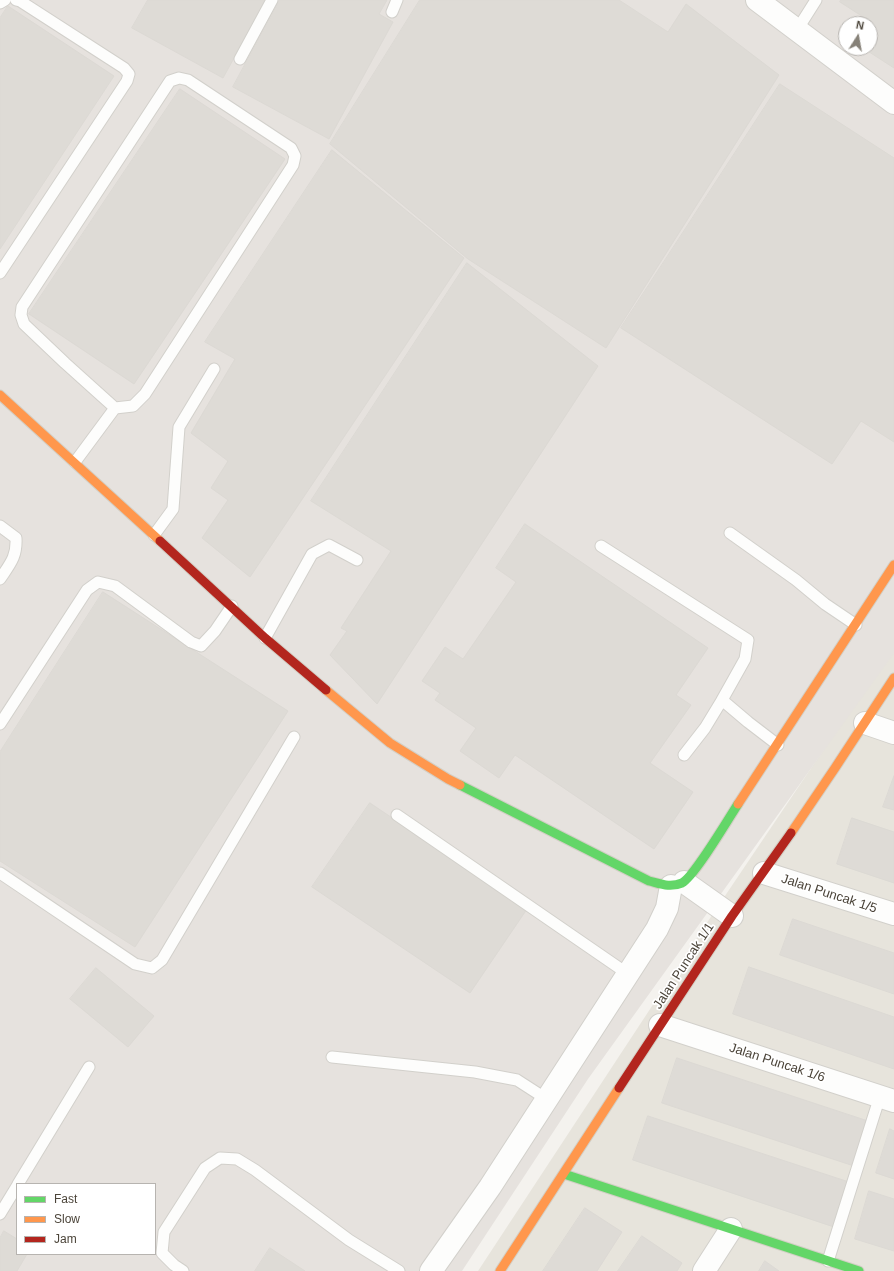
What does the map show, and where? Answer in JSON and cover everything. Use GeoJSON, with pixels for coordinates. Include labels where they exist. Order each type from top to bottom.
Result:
{"type":"FeatureCollection","features":[{"type":"Feature","properties":{"kind":"street"},"geometry":{"type":"LineString","coordinates":[[757,0],[894,103]]}},
{"type":"Feature","properties":{"kind":"street"},"geometry":{"type":"LineString","coordinates":[[0,394],[265,638],[390,743],[448,779],[649,881],[678,884],[732,916]]}},
{"type":"Feature","properties":{"kind":"street"},"geometry":{"type":"LineString","coordinates":[[431,1271],[490,1187],[548,1100],[657,929],[678,884],[698,866],[894,565]]}},
{"type":"Feature","properties":{"kind":"street","name":"Jalan Puncak 1/1"},"geometry":{"type":"LineString","coordinates":[[500,1271],[732,916],[764,873],[894,678]]}},
{"type":"Feature","properties":{"kind":"street"},"geometry":{"type":"LineString","coordinates":[[865,723],[894,733]]}},
{"type":"Feature","properties":{"kind":"street","name":"Jalan Puncak 1/5"},"geometry":{"type":"LineString","coordinates":[[764,873],[894,914]]}},
{"type":"Feature","properties":{"kind":"street","name":"Jalan Puncak 1/6"},"geometry":{"type":"LineString","coordinates":[[660,1025],[887,1098]]}},
{"type":"Feature","properties":{"kind":"street"},"geometry":{"type":"LineString","coordinates":[[564,1174],[858,1271]]}},
{"type":"Feature","properties":{"kind":"street"},"geometry":{"type":"LineString","coordinates":[[704,1271],[731,1229]]}},
{"type":"Feature","properties":{"kind":"lane"},"geometry":{"type":"LineString","coordinates":[[0,3],[5,0]]}},
{"type":"Feature","properties":{"kind":"lane"},"geometry":{"type":"LineString","coordinates":[[0,273],[127,81],[129,74],[124,68],[20,1],[16,0]]}},
{"type":"Feature","properties":{"kind":"lane"},"geometry":{"type":"LineString","coordinates":[[240,59],[272,0]]}},
{"type":"Feature","properties":{"kind":"lane"},"geometry":{"type":"LineString","coordinates":[[392,12],[398,0]]}},
{"type":"Feature","properties":{"kind":"lane"},"geometry":{"type":"LineString","coordinates":[[797,30],[816,0]]}},
{"type":"Feature","properties":{"kind":"lane"},"geometry":{"type":"LineString","coordinates":[[75,462],[115,408],[133,406],[144,394],[292,165],[295,156],[291,148],[188,80],[179,78],[170,81],[22,307],[21,315],[24,324],[115,408]]}},
{"type":"Feature","properties":{"kind":"lane"},"geometry":{"type":"LineString","coordinates":[[154,535],[173,509],[179,427],[214,369]]}},
{"type":"Feature","properties":{"kind":"lane"},"geometry":{"type":"LineString","coordinates":[[0,526],[16,538],[16,549],[12,561],[0,579]]}},
{"type":"Feature","properties":{"kind":"lane"},"geometry":{"type":"LineString","coordinates":[[730,533],[796,580],[825,604],[856,625]]}},
{"type":"Feature","properties":{"kind":"lane"},"geometry":{"type":"LineString","coordinates":[[265,638],[312,554],[329,545],[357,560]]}},
{"type":"Feature","properties":{"kind":"lane"},"geometry":{"type":"LineString","coordinates":[[601,546],[748,640],[745,659],[705,728],[684,755]]}},
{"type":"Feature","properties":{"kind":"lane"},"geometry":{"type":"LineString","coordinates":[[0,724],[87,590],[98,582],[116,586],[191,642],[201,646],[215,631],[232,606]]}},
{"type":"Feature","properties":{"kind":"lane"},"geometry":{"type":"LineString","coordinates":[[722,700],[778,745]]}},
{"type":"Feature","properties":{"kind":"lane"},"geometry":{"type":"LineString","coordinates":[[0,874],[135,964],[152,968],[162,960],[294,737]]}},
{"type":"Feature","properties":{"kind":"lane"},"geometry":{"type":"LineString","coordinates":[[397,815],[628,974]]}},
{"type":"Feature","properties":{"kind":"lane"},"geometry":{"type":"LineString","coordinates":[[332,1057],[475,1072],[517,1080],[548,1100]]}},
{"type":"Feature","properties":{"kind":"lane"},"geometry":{"type":"LineString","coordinates":[[19,1183],[89,1067]]}},
{"type":"Feature","properties":{"kind":"lane"},"geometry":{"type":"LineString","coordinates":[[828,1261],[887,1098]]}},
{"type":"Feature","properties":{"kind":"lane"},"geometry":{"type":"LineString","coordinates":[[183,1271],[174,1265],[162,1253],[164,1232],[205,1168],[220,1158],[237,1159],[255,1170],[349,1240],[399,1271]]}},
{"type":"Feature","properties":{"kind":"lane"},"geometry":{"type":"LineString","coordinates":[[0,1214],[16,1188]]}},
{"type":"Feature","properties":{"kind":"shaded area"},"geometry":{"type":"Polygon","coordinates":[[[0,0],[894,0],[894,653],[588,1079],[462,1271],[0,1271],[0,0]]]}},
{"type":"Feature","properties":{"kind":"shaded area"},"geometry":{"type":"Polygon","coordinates":[[[894,645],[894,1271],[478,1271],[700,933],[894,645]]]}},
{"type":"Feature","properties":{"kind":"building"},"geometry":{"type":"Polygon","coordinates":[[[148,0],[266,0],[223,78],[132,28],[148,0]]]}},
{"type":"Feature","properties":{"kind":"building"},"geometry":{"type":"Polygon","coordinates":[[[280,0],[387,0],[379,14],[393,22],[329,139],[233,87],[280,0]]]}},
{"type":"Feature","properties":{"kind":"building"},"geometry":{"type":"Polygon","coordinates":[[[420,0],[619,0],[668,32],[686,4],[779,75],[606,348],[468,259],[330,144],[420,0]]]}},
{"type":"Feature","properties":{"kind":"building"},"geometry":{"type":"Polygon","coordinates":[[[841,0],[894,0],[894,68],[875,56],[878,56],[878,16],[862,16],[840,2],[841,0]]]}},
{"type":"Feature","properties":{"kind":"building"},"geometry":{"type":"Polygon","coordinates":[[[8,6],[114,76],[0,249],[0,18],[8,6]]]}},
{"type":"Feature","properties":{"kind":"building"},"geometry":{"type":"Polygon","coordinates":[[[780,84],[894,158],[894,442],[861,421],[832,464],[621,328],[780,84]]]}},
{"type":"Feature","properties":{"kind":"building"},"geometry":{"type":"Polygon","coordinates":[[[180,89],[285,159],[134,384],[29,314],[180,89]]]}},
{"type":"Feature","properties":{"kind":"building"},"geometry":{"type":"Polygon","coordinates":[[[332,150],[464,258],[250,577],[202,538],[228,500],[211,488],[228,461],[191,433],[235,359],[205,342],[332,150]]]}},
{"type":"Feature","properties":{"kind":"building"},"geometry":{"type":"Polygon","coordinates":[[[467,263],[598,366],[377,704],[330,655],[347,631],[341,628],[391,551],[311,501],[467,263]]]}},
{"type":"Feature","properties":{"kind":"building"},"geometry":{"type":"Polygon","coordinates":[[[525,524],[708,648],[676,695],[691,705],[650,763],[693,792],[654,849],[515,755],[499,778],[460,751],[476,728],[435,700],[440,693],[422,681],[445,647],[463,659],[516,582],[496,568],[525,524]]]}},
{"type":"Feature","properties":{"kind":"building"},"geometry":{"type":"Polygon","coordinates":[[[103,592],[288,711],[135,947],[0,861],[0,752],[103,592]]]}},
{"type":"Feature","properties":{"kind":"building"},"geometry":{"type":"Polygon","coordinates":[[[894,776],[894,810],[883,807],[894,776]]]}},
{"type":"Feature","properties":{"kind":"building"},"geometry":{"type":"Polygon","coordinates":[[[370,803],[527,909],[470,993],[312,887],[370,803]]]}},
{"type":"Feature","properties":{"kind":"building"},"geometry":{"type":"Polygon","coordinates":[[[852,818],[894,832],[894,883],[837,864],[852,818]]]}},
{"type":"Feature","properties":{"kind":"building"},"geometry":{"type":"Polygon","coordinates":[[[793,919],[894,953],[894,994],[780,955],[793,919]]]}},
{"type":"Feature","properties":{"kind":"building"},"geometry":{"type":"Polygon","coordinates":[[[749,967],[894,1017],[894,1069],[733,1014],[749,967]]]}},
{"type":"Feature","properties":{"kind":"building"},"geometry":{"type":"Polygon","coordinates":[[[96,968],[154,1016],[128,1047],[70,999],[96,968]]]}},
{"type":"Feature","properties":{"kind":"building"},"geometry":{"type":"Polygon","coordinates":[[[677,1058],[868,1121],[854,1166],[662,1103],[677,1058]]]}},
{"type":"Feature","properties":{"kind":"building"},"geometry":{"type":"Polygon","coordinates":[[[648,1116],[852,1183],[837,1228],[633,1160],[648,1116]]]}},
{"type":"Feature","properties":{"kind":"building"},"geometry":{"type":"Polygon","coordinates":[[[890,1129],[894,1131],[894,1179],[876,1173],[890,1129]]]}},
{"type":"Feature","properties":{"kind":"building"},"geometry":{"type":"Polygon","coordinates":[[[869,1191],[894,1199],[894,1251],[855,1239],[869,1191]]]}},
{"type":"Feature","properties":{"kind":"building"},"geometry":{"type":"Polygon","coordinates":[[[585,1208],[622,1232],[597,1271],[543,1271],[585,1208]]]}},
{"type":"Feature","properties":{"kind":"building"},"geometry":{"type":"Polygon","coordinates":[[[4,1231],[16,1238],[16,1255],[26,1255],[17,1271],[0,1271],[0,1238],[4,1231]]]}},
{"type":"Feature","properties":{"kind":"building"},"geometry":{"type":"Polygon","coordinates":[[[642,1236],[682,1263],[677,1271],[618,1271],[642,1236]]]}},
{"type":"Feature","properties":{"kind":"building"},"geometry":{"type":"Polygon","coordinates":[[[270,1248],[305,1271],[255,1271],[270,1248]]]}},
{"type":"Feature","properties":{"kind":"building"},"geometry":{"type":"Polygon","coordinates":[[[765,1261],[779,1271],[759,1271],[765,1261]]]}},
{"type":"Feature","properties":{"kind":"traffic: fast"},"geometry":{"type":"LineString","coordinates":[[460,785],[649,881],[669,885],[682,883],[695,870],[738,804]]}},
{"type":"Feature","properties":{"kind":"traffic: fast"},"geometry":{"type":"LineString","coordinates":[[564,1174],[859,1271]]}},
{"type":"Feature","properties":{"kind":"traffic: slow"},"geometry":{"type":"LineString","coordinates":[[0,395],[160,541]]}},
{"type":"Feature","properties":{"kind":"traffic: slow"},"geometry":{"type":"LineString","coordinates":[[738,804],[894,565]]}},
{"type":"Feature","properties":{"kind":"traffic: slow"},"geometry":{"type":"LineString","coordinates":[[791,833],[894,678]]}},
{"type":"Feature","properties":{"kind":"traffic: slow"},"geometry":{"type":"LineString","coordinates":[[326,690],[390,743],[460,785]]}},
{"type":"Feature","properties":{"kind":"traffic: slow"},"geometry":{"type":"LineString","coordinates":[[500,1271],[619,1088]]}},
{"type":"Feature","properties":{"kind":"traffic: jam"},"geometry":{"type":"LineString","coordinates":[[160,541],[265,638],[326,690]]}},
{"type":"Feature","properties":{"kind":"traffic: jam"},"geometry":{"type":"LineString","coordinates":[[619,1088],[732,916],[791,833]]}}]}
